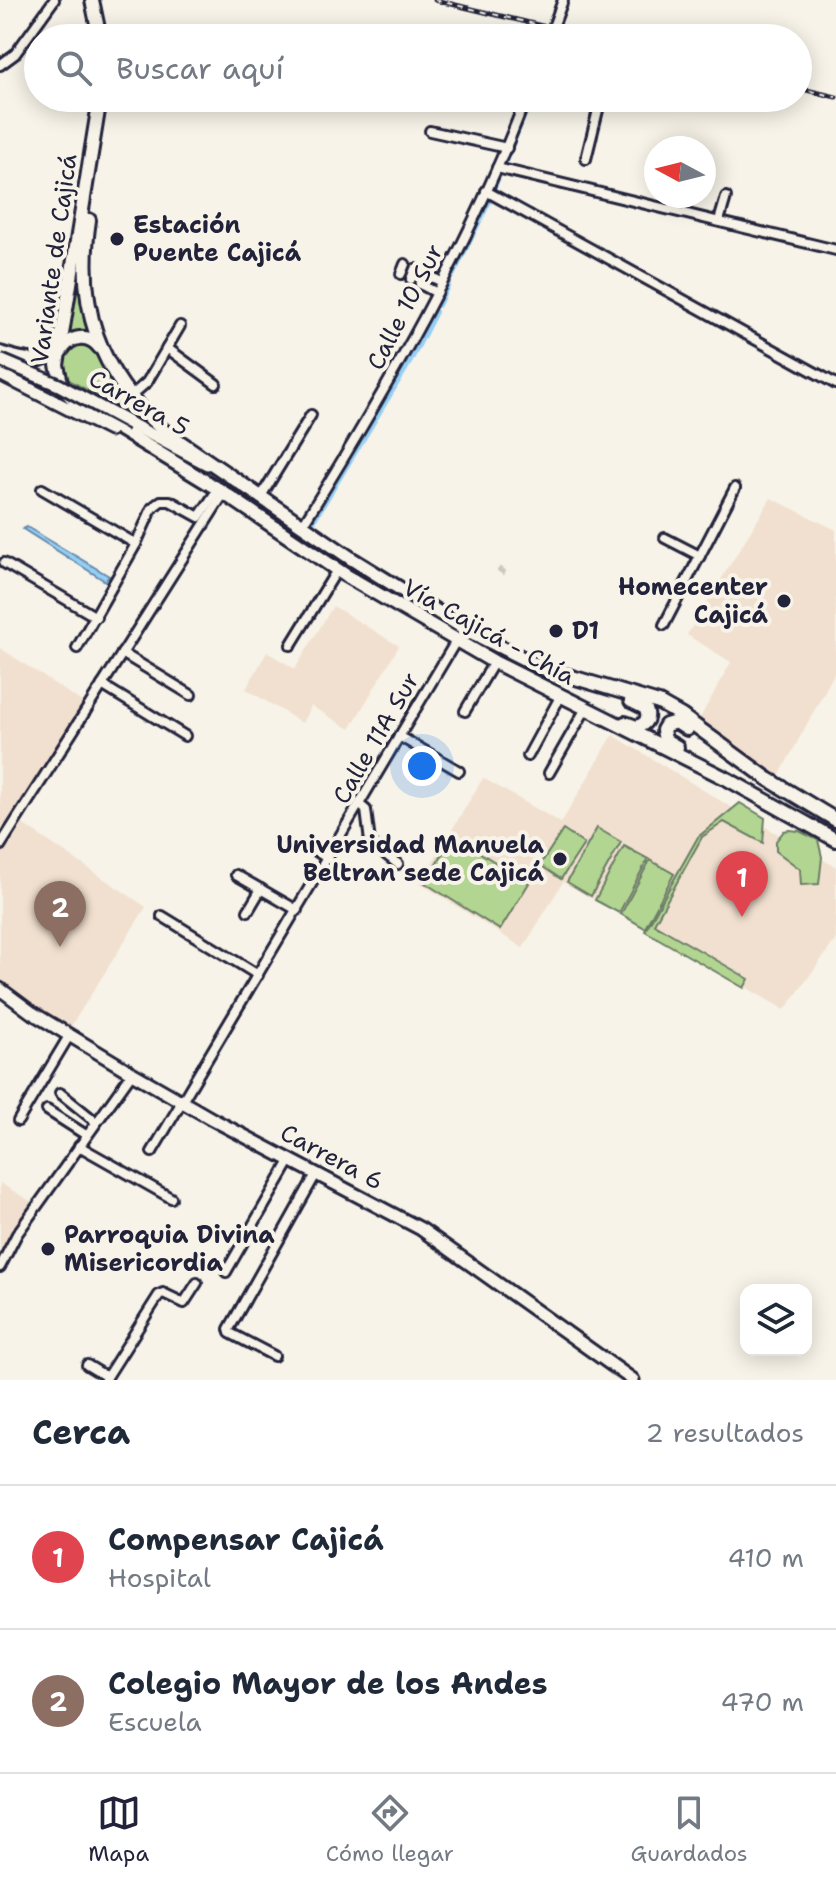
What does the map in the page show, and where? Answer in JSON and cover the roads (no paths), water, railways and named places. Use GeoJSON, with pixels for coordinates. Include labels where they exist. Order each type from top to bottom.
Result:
{"type":"FeatureCollection","features":[{"type":"Feature","properties":{"kind":"highway"},"geometry":{"type":"LineString","coordinates":[[92,0],[97,24]]}},
{"type":"Feature","properties":{"kind":"highway"},"geometry":{"type":"LineString","coordinates":[[101,0],[106,24]]}},
{"type":"Feature","properties":{"kind":"highway","name":"Variante de Cajicá"},"geometry":{"type":"LineString","coordinates":[[98,112],[58,376],[68,396],[132,439]]}},
{"type":"Feature","properties":{"kind":"highway","name":"Variante de Cajicá"},"geometry":{"type":"LineString","coordinates":[[106,112],[84,263],[88,308],[102,351],[130,397],[164,431],[211,466],[429,607],[518,658],[584,681]]}},
{"type":"Feature","properties":{"kind":"highway"},"geometry":{"type":"LineString","coordinates":[[0,353],[27,361],[45,358],[54,347],[68,297]]}},
{"type":"Feature","properties":{"kind":"highway"},"geometry":{"type":"LineString","coordinates":[[59,355],[63,346],[79,337],[89,338],[102,351]]}},
{"type":"Feature","properties":{"kind":"highway","name":"Vía Cajicá - Chía"},"geometry":{"type":"LineString","coordinates":[[132,439],[221,491],[337,570],[456,641],[589,712],[729,780],[836,840]]}},
{"type":"Feature","properties":{"kind":"highway"},"geometry":{"type":"LineString","coordinates":[[584,681],[594,691],[639,703],[648,713],[645,723],[636,727],[601,712],[589,712]]}},
{"type":"Feature","properties":{"kind":"highway"},"geometry":{"type":"LineString","coordinates":[[584,681],[659,703],[682,716],[768,779],[836,820]]}},
{"type":"Feature","properties":{"kind":"highway"},"geometry":{"type":"LineString","coordinates":[[727,751],[711,747],[676,722],[666,725],[663,730],[665,740],[765,793],[771,803]]}},
{"type":"Feature","properties":{"kind":"main road","name":"Carrera 5"},"geometry":{"type":"LineString","coordinates":[[0,360],[59,385],[211,466]]}},
{"type":"Feature","properties":{"kind":"main road","name":"Carrera 5"},"geometry":{"type":"LineString","coordinates":[[0,374],[81,413],[118,435],[132,439]]}},
{"type":"Feature","properties":{"kind":"main road","name":"Carrera 6"},"geometry":{"type":"LineString","coordinates":[[0,989],[69,1036],[132,1073],[421,1229],[633,1380]]}},
{"type":"Feature","properties":{"kind":"street"},"geometry":{"type":"LineString","coordinates":[[37,24],[54,0]]}},
{"type":"Feature","properties":{"kind":"street"},"geometry":{"type":"LineString","coordinates":[[554,24],[563,0]]}},
{"type":"Feature","properties":{"kind":"street"},"geometry":{"type":"LineString","coordinates":[[0,65],[15,54],[24,42]]}},
{"type":"Feature","properties":{"kind":"street","name":"Calle 10 Sur"},"geometry":{"type":"LineString","coordinates":[[302,526],[405,356],[507,148],[521,112]]}},
{"type":"Feature","properties":{"kind":"street"},"geometry":{"type":"LineString","coordinates":[[586,159],[598,112]]}},
{"type":"Feature","properties":{"kind":"street"},"geometry":{"type":"LineString","coordinates":[[430,131],[507,148]]}},
{"type":"Feature","properties":{"kind":"street"},"geometry":{"type":"LineString","coordinates":[[497,168],[836,250]]}},
{"type":"Feature","properties":{"kind":"street"},"geometry":{"type":"LineString","coordinates":[[486,191],[836,384]]}},
{"type":"Feature","properties":{"kind":"street"},"geometry":{"type":"LineString","coordinates":[[719,221],[726,197]]}},
{"type":"Feature","properties":{"kind":"street"},"geometry":{"type":"LineString","coordinates":[[401,274],[405,264]]}},
{"type":"Feature","properties":{"kind":"street"},"geometry":{"type":"LineString","coordinates":[[423,272],[442,282]]}},
{"type":"Feature","properties":{"kind":"street"},"geometry":{"type":"LineString","coordinates":[[418,283],[423,272]]}},
{"type":"Feature","properties":{"kind":"street"},"geometry":{"type":"LineString","coordinates":[[418,283],[423,272]]}},
{"type":"Feature","properties":{"kind":"street"},"geometry":{"type":"LineString","coordinates":[[418,283],[437,293]]}},
{"type":"Feature","properties":{"kind":"street"},"geometry":{"type":"LineString","coordinates":[[130,397],[147,382],[180,326]]}},
{"type":"Feature","properties":{"kind":"street"},"geometry":{"type":"LineString","coordinates":[[167,348],[216,384]]}},
{"type":"Feature","properties":{"kind":"street"},"geometry":{"type":"LineString","coordinates":[[260,498],[311,415]]}},
{"type":"Feature","properties":{"kind":"street"},"geometry":{"type":"LineString","coordinates":[[664,625],[735,488]]}},
{"type":"Feature","properties":{"kind":"street"},"geometry":{"type":"LineString","coordinates":[[42,489],[136,544]]}},
{"type":"Feature","properties":{"kind":"street"},"geometry":{"type":"LineString","coordinates":[[77,648],[136,544],[152,508],[161,501],[170,501],[199,517],[221,491]]}},
{"type":"Feature","properties":{"kind":"street"},"geometry":{"type":"LineString","coordinates":[[0,846],[221,491]]}},
{"type":"Feature","properties":{"kind":"street"},"geometry":{"type":"LineString","coordinates":[[665,538],[700,556]]}},
{"type":"Feature","properties":{"kind":"street"},"geometry":{"type":"LineString","coordinates":[[4,563],[96,617]]}},
{"type":"Feature","properties":{"kind":"street"},"geometry":{"type":"LineString","coordinates":[[291,645],[337,570]]}},
{"type":"Feature","properties":{"kind":"street","name":"Calle 11A Sur"},"geometry":{"type":"LineString","coordinates":[[152,1152],[456,641]]}},
{"type":"Feature","properties":{"kind":"street"},"geometry":{"type":"LineString","coordinates":[[122,653],[191,695]]}},
{"type":"Feature","properties":{"kind":"street"},"geometry":{"type":"LineString","coordinates":[[465,711],[494,662]]}},
{"type":"Feature","properties":{"kind":"street"},"geometry":{"type":"LineString","coordinates":[[102,685],[185,736]]}},
{"type":"Feature","properties":{"kind":"street"},"geometry":{"type":"LineString","coordinates":[[528,756],[560,697]]}},
{"type":"Feature","properties":{"kind":"street"},"geometry":{"type":"LineString","coordinates":[[549,773],[589,712]]}},
{"type":"Feature","properties":{"kind":"street"},"geometry":{"type":"LineString","coordinates":[[399,736],[459,771]]}},
{"type":"Feature","properties":{"kind":"street"},"geometry":{"type":"LineString","coordinates":[[360,805],[366,810],[370,842],[398,864]]}},
{"type":"Feature","properties":{"kind":"street"},"geometry":{"type":"LineString","coordinates":[[307,845],[328,859]]}},
{"type":"Feature","properties":{"kind":"street"},"geometry":{"type":"LineString","coordinates":[[236,875],[297,910]]}},
{"type":"Feature","properties":{"kind":"street"},"geometry":{"type":"LineString","coordinates":[[248,911],[261,889]]}},
{"type":"Feature","properties":{"kind":"street"},"geometry":{"type":"LineString","coordinates":[[162,916],[258,975]]}},
{"type":"Feature","properties":{"kind":"street"},"geometry":{"type":"LineString","coordinates":[[18,1121],[69,1036]]}},
{"type":"Feature","properties":{"kind":"street"},"geometry":{"type":"LineString","coordinates":[[0,1267],[17,1234],[132,1073]]}},
{"type":"Feature","properties":{"kind":"street"},"geometry":{"type":"LineString","coordinates":[[60,1093],[96,1122]]}},
{"type":"Feature","properties":{"kind":"street"},"geometry":{"type":"LineString","coordinates":[[47,1110],[86,1135]]}},
{"type":"Feature","properties":{"kind":"street"},"geometry":{"type":"LineString","coordinates":[[79,1146],[171,1198]]}},
{"type":"Feature","properties":{"kind":"street"},"geometry":{"type":"LineString","coordinates":[[226,1272],[290,1161]]}},
{"type":"Feature","properties":{"kind":"street"},"geometry":{"type":"LineString","coordinates":[[274,1356],[230,1333],[229,1329],[316,1174]]}},
{"type":"Feature","properties":{"kind":"street"},"geometry":{"type":"LineString","coordinates":[[87,1365],[106,1378],[163,1293],[184,1303],[197,1283]]}},
{"type":"Feature","properties":{"kind":"water"},"geometry":{"type":"Polygon","coordinates":[[[27,527],[109,576],[105,581],[23,529],[27,527]]]}},
{"type":"Feature","properties":{"kind":"waterway"},"geometry":{"type":"LineString","coordinates":[[504,164],[525,112]]}},
{"type":"Feature","properties":{"kind":"waterway"},"geometry":{"type":"LineString","coordinates":[[493,190],[499,174]]}},
{"type":"Feature","properties":{"kind":"waterway"},"geometry":{"type":"LineString","coordinates":[[452,276],[490,199]]}},
{"type":"Feature","properties":{"kind":"waterway"},"geometry":{"type":"LineString","coordinates":[[438,305],[448,284]]}},
{"type":"Feature","properties":{"kind":"waterway"},"geometry":{"type":"LineString","coordinates":[[311,524],[410,361],[435,312]]}},
{"type":"Feature","properties":{"kind":"tunnel"},"geometry":{"type":"LineString","coordinates":[[500,573],[503,569]]}},
{"type":"Feature","properties":{"kind":"railway"},"geometry":{"type":"LineString","coordinates":[[435,0],[534,24]]}},
{"type":"Feature","properties":{"kind":"railway"},"geometry":{"type":"LineString","coordinates":[[812,91],[836,97]]}},
{"type":"Feature","properties":{"kind":"place","name":"Estación Puente Cajicá"},"geometry":{"type":"Point","coordinates":[117,239]}},
{"type":"Feature","properties":{"kind":"place","name":"Homecenter Cajicá"},"geometry":{"type":"Point","coordinates":[784,601]}},
{"type":"Feature","properties":{"kind":"place","name":"D1"},"geometry":{"type":"Point","coordinates":[556,631]}},
{"type":"Feature","properties":{"kind":"place","name":"Universidad Manuela Beltran sede Cajicá"},"geometry":{"type":"Point","coordinates":[560,859]}},
{"type":"Feature","properties":{"kind":"place","name":"Compensar Cajicá"},"geometry":{"type":"Point","coordinates":[742,917]}},
{"type":"Feature","properties":{"kind":"place","name":"Colegio Mayor de los Andes"},"geometry":{"type":"Point","coordinates":[60,947]}},
{"type":"Feature","properties":{"kind":"place","name":"Parroquia Divina Misericordia"},"geometry":{"type":"Point","coordinates":[48,1249]}}]}
